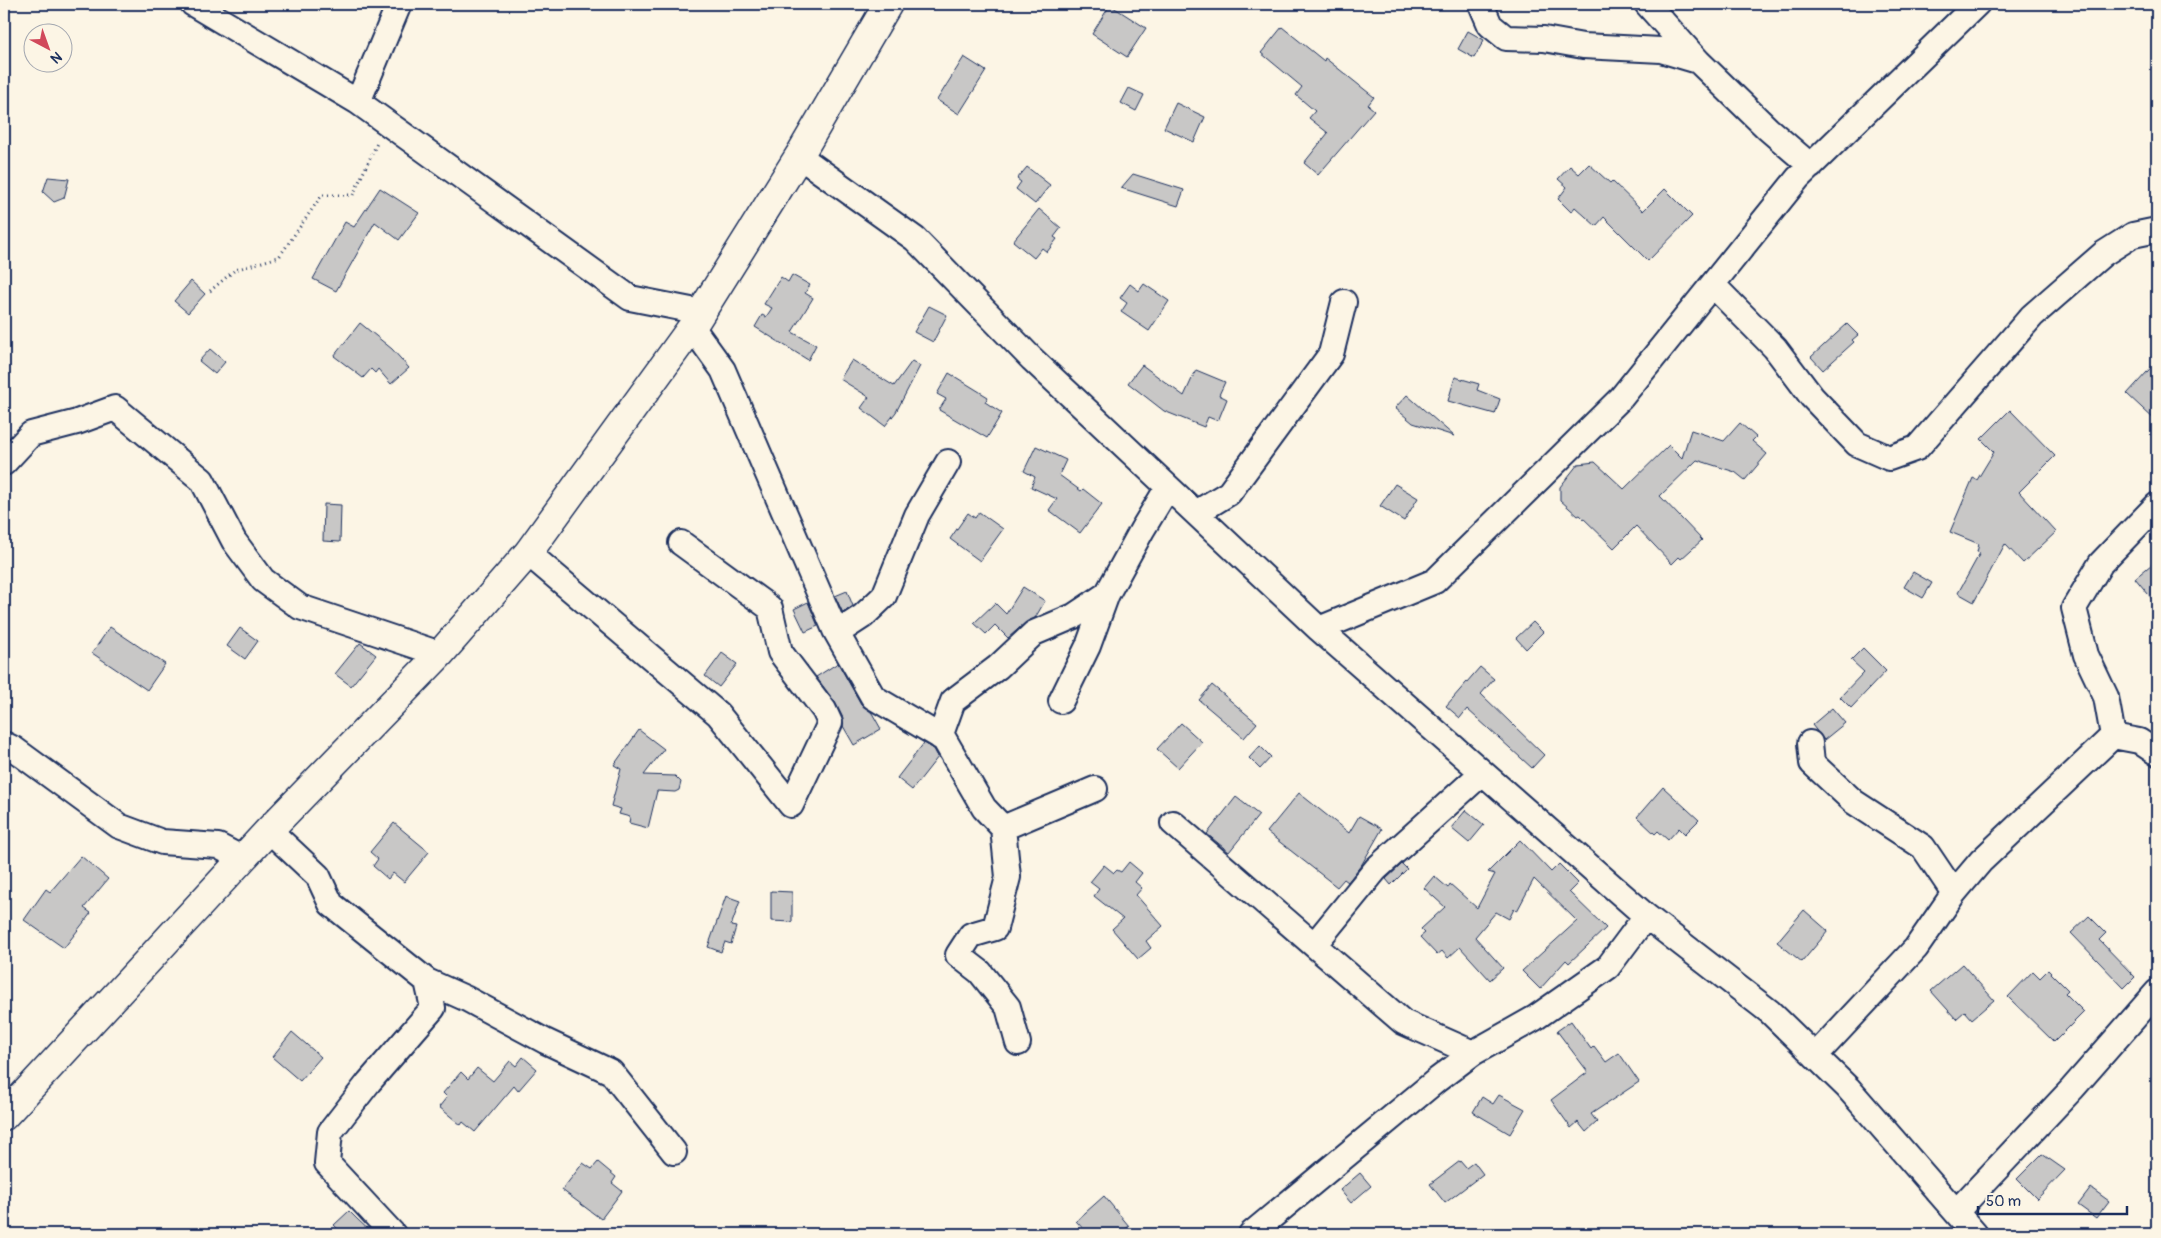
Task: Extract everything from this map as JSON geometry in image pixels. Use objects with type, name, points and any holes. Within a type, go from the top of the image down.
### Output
[{"type":"street","points":[[193,4],[358,102],[630,298],[696,320],[723,370],[837,633],[873,697],[944,738],[984,808],[1003,828],[1008,877],[995,928],[971,935],[958,955],[980,972],[1008,1007],[1018,1043]]},
{"type":"street","points":[[358,102],[399,4]]},
{"type":"street","points":[[8,1103],[440,654],[528,554],[696,320],[799,156],[888,4]]},
{"type":"street","points":[[1481,4],[1490,25],[1506,38],[1544,39],[1583,46],[1661,50],[1698,61]]},
{"type":"street","points":[[1647,4],[1698,61],[1768,129],[1811,166]]},
{"type":"street","points":[[1319,629],[1435,581],[1621,398],[1798,178],[1976,4]]},
{"type":"street","points":[[799,156],[915,239],[1032,360],[1319,629],[1646,916],[1770,1012],[1848,1088],[1975,1234]]},
{"type":"street","points":[[1713,285],[1775,348],[1812,396],[1857,444],[1890,458],[1917,448],[2032,316],[2103,254],[2134,235],[2157,230]]},
{"type":"street","points":[[1196,513],[1229,494],[1331,354],[1344,302]]},
{"type":"street","points":[[4,463],[31,434],[77,422],[115,408],[202,480],[234,541],[263,580],[300,607],[440,654]]},
{"type":"street","points":[[837,633],[863,616],[884,596],[917,515],[948,462]]},
{"type":"street","points":[[1061,701],[1088,646],[1107,594],[1168,487]]},
{"type":"street","points":[[2113,736],[2106,697],[2086,655],[2074,608],[2101,563],[2157,506]]},
{"type":"street","points":[[528,554],[718,714],[791,805],[830,723],[824,710],[780,652],[770,608],[681,543]]},
{"type":"street","points":[[940,737],[954,701],[998,667],[1034,633],[1074,616],[1107,594]]},
{"type":"street","points":[[2113,736],[2139,741],[2157,753]]},
{"type":"street","points":[[1815,1056],[1916,948],[1954,894],[1981,861],[2113,736]]},
{"type":"street","points":[[1810,743],[1812,763],[1854,802],[1923,848],[1954,894]]},
{"type":"street","points":[[4,744],[14,749],[119,826],[162,842],[218,846],[243,859]]},
{"type":"street","points":[[1314,945],[1376,869],[1482,773]]},
{"type":"street","points":[[1003,828],[1095,789]]},
{"type":"street","points":[[1173,822],[1403,1022],[1472,1053]]},
{"type":"street","points":[[269,830],[318,876],[331,904],[428,981],[467,998],[545,1041],[611,1072],[674,1152]]},
{"type":"street","points":[[1251,1234],[1472,1053],[1536,1018],[1608,967],[1646,916]]},
{"type":"street","points":[[393,1234],[328,1163],[330,1132],[369,1082],[432,1008],[428,981]]},
{"type":"street","points":[[1956,1212],[2072,1089],[2157,992]]},
{"type":"path","points":[[210,291],[235,270],[279,257],[322,195],[353,195],[386,122]]},
{"type":"building","points":[[1110,5],[1146,28],[1127,57],[1092,34]]},
{"type":"building","points":[[1282,27],[1324,61],[1325,58],[1374,97],[1368,105],[1374,110],[1318,175],[1304,163],[1328,133],[1309,118],[1315,111],[1296,95],[1302,87],[1261,53]]},
{"type":"building","points":[[1468,31],[1484,40],[1474,58],[1458,49]]},
{"type":"building","points":[[964,57],[986,71],[959,114],[937,100]]},
{"type":"building","points":[[1129,88],[1144,95],[1136,111],[1121,103]]},
{"type":"building","points":[[1176,103],[1205,117],[1194,142],[1164,128]]},
{"type":"building","points":[[1589,164],[1610,183],[1612,181],[1643,211],[1665,189],[1692,216],[1648,261],[1604,217],[1596,226],[1575,207],[1571,212],[1558,199],[1567,187],[1558,179],[1570,166],[1579,174]]},
{"type":"building","points":[[1027,167],[1050,185],[1035,204],[1016,189],[1021,182],[1017,179]]},
{"type":"building","points":[[1133,174],[1184,190],[1178,206],[1121,188]]},
{"type":"building","points":[[48,177],[69,179],[64,198],[54,202],[43,192]]},
{"type":"building","points":[[380,188],[419,213],[399,240],[375,222],[336,291],[313,279],[345,222],[354,227]]},
{"type":"building","points":[[1039,209],[1061,228],[1054,237],[1057,239],[1047,252],[1042,248],[1034,258],[1013,241]]},
{"type":"building","points":[[792,275],[810,285],[805,293],[813,298],[792,332],[816,345],[808,360],[755,327],[762,315],[766,317],[772,308],[764,304],[781,277],[788,282]]},
{"type":"building","points":[[191,281],[205,294],[188,313],[174,301]]},
{"type":"building","points":[[1130,284],[1139,291],[1144,284],[1169,301],[1149,331],[1121,312],[1127,303],[1120,298]]},
{"type":"building","points":[[929,306],[947,315],[933,342],[914,332]]},
{"type":"building","points":[[360,323],[392,349],[409,368],[391,384],[378,369],[375,373],[371,369],[363,378],[334,356]]},
{"type":"building","points":[[1847,324],[1858,335],[1852,340],[1854,342],[1823,370],[1811,357]]},
{"type":"building","points":[[210,349],[225,362],[215,374],[199,361]]},
{"type":"building","points":[[852,360],[894,386],[912,361],[920,366],[896,412],[885,426],[861,408],[869,397],[840,379]]},
{"type":"building","points":[[2157,361],[2157,422],[2127,394]]},
{"type":"building","points":[[1142,365],[1184,396],[1196,370],[1225,382],[1219,395],[1227,399],[1218,421],[1208,417],[1204,427],[1164,411],[1128,383]]},
{"type":"building","points":[[949,373],[988,397],[985,402],[1002,413],[987,438],[939,410],[946,399],[937,394]]},
{"type":"building","points":[[1455,377],[1479,384],[1477,390],[1500,399],[1495,414],[1448,401]]},
{"type":"building","points":[[1407,395],[1454,436],[1413,423],[1395,408]]},
{"type":"building","points":[[2010,410],[2055,456],[2019,492],[2056,532],[2023,563],[2005,544],[1974,602],[1958,593],[1980,553],[1977,552],[1979,544],[1950,532],[1973,478],[1977,480],[1994,452],[1981,439]]},
{"type":"building","points":[[1740,423],[1756,437],[1752,441],[1767,454],[1745,480],[1735,472],[1697,460],[1660,496],[1702,540],[1681,559],[1679,557],[1672,564],[1636,526],[1614,548],[1580,515],[1578,516],[1560,500],[1560,487],[1578,464],[1595,462],[1624,489],[1669,445],[1682,458],[1691,430],[1724,441]]},
{"type":"building","points":[[1036,446],[1066,460],[1059,475],[1081,491],[1083,489],[1102,504],[1080,533],[1049,510],[1057,499],[1031,487],[1035,477],[1024,471]]},
{"type":"building","points":[[1395,484],[1418,498],[1404,521],[1380,506]]},
{"type":"building","points":[[324,504],[341,505],[340,542],[323,541]]},
{"type":"building","points":[[979,512],[1003,529],[980,561],[950,539],[968,513],[975,518]]},
{"type":"building","points":[[2157,560],[2157,605],[2135,578]]},
{"type":"building","points":[[1913,572],[1932,583],[1923,598],[1904,587]]},
{"type":"building","points":[[1023,587],[1045,601],[1035,618],[1025,623],[1008,638],[995,625],[986,634],[974,623],[995,603],[1006,614]]},
{"type":"building","points":[[847,591],[853,606],[843,613],[835,596]]},
{"type":"building","points":[[808,602],[818,626],[805,632],[794,609]]},
{"type":"building","points":[[1533,622],[1543,632],[1526,649],[1516,638]]},
{"type":"building","points":[[110,627],[165,664],[147,690],[92,653]]},
{"type":"building","points":[[240,628],[258,641],[245,659],[227,646]]},
{"type":"building","points":[[360,643],[376,655],[351,686],[335,674]]},
{"type":"building","points":[[1863,648],[1886,671],[1851,708],[1840,697],[1864,672],[1851,660]]},
{"type":"building","points":[[722,653],[737,664],[719,687],[705,676]]},
{"type":"building","points":[[838,663],[861,704],[872,713],[881,729],[854,745],[843,726],[843,718],[836,704],[816,677]]},
{"type":"building","points":[[1480,667],[1494,679],[1481,694],[1544,755],[1532,768],[1467,709],[1460,718],[1446,706]]},
{"type":"building","points":[[1212,685],[1257,723],[1244,738],[1199,700]]},
{"type":"building","points":[[1832,708],[1845,723],[1824,740],[1812,725]]},
{"type":"building","points":[[1181,723],[1202,742],[1178,768],[1157,749]]},
{"type":"building","points":[[639,730],[664,749],[644,775],[675,776],[681,782],[679,790],[675,792],[657,791],[648,828],[629,823],[630,817],[619,814],[621,809],[611,806],[621,769],[614,765]]},
{"type":"building","points":[[924,743],[934,749],[938,757],[912,790],[897,778]]},
{"type":"building","points":[[1260,746],[1271,757],[1260,769],[1249,758]]},
{"type":"building","points":[[1663,787],[1699,820],[1685,834],[1679,828],[1668,840],[1658,831],[1655,834],[1637,817]]},
{"type":"building","points":[[1299,793],[1349,833],[1359,816],[1382,829],[1362,864],[1348,882],[1344,879],[1337,887],[1267,832]]},
{"type":"building","points":[[1236,797],[1259,815],[1229,852],[1207,834]]},
{"type":"building","points":[[1466,810],[1484,825],[1469,843],[1451,828]]},
{"type":"building","points":[[394,823],[429,852],[404,882],[393,873],[388,879],[373,866],[378,859],[370,852]]},
{"type":"building","points":[[1520,840],[1551,872],[1559,864],[1578,883],[1569,892],[1606,928],[1569,963],[1566,960],[1540,989],[1522,971],[1577,921],[1534,879],[1517,911],[1514,909],[1509,919],[1496,912],[1475,937],[1503,968],[1490,980],[1460,947],[1448,958],[1442,951],[1437,955],[1420,937],[1425,933],[1421,929],[1445,907],[1424,888],[1434,876],[1448,888],[1450,884],[1477,908],[1495,874],[1488,872]]},
{"type":"building","points":[[81,856],[108,879],[84,908],[91,913],[64,948],[24,920],[46,889],[50,892]]},
{"type":"building","points":[[1129,862],[1142,873],[1135,882],[1142,888],[1136,895],[1163,926],[1146,941],[1151,948],[1138,959],[1112,929],[1123,919],[1094,896],[1099,889],[1090,882],[1104,865],[1114,873],[1117,870],[1121,872]]},
{"type":"building","points":[[1402,864],[1407,869],[1391,885],[1386,879]]},
{"type":"building","points":[[771,891],[792,892],[792,922],[771,921]]},
{"type":"building","points":[[726,896],[740,901],[731,926],[736,927],[731,944],[725,942],[721,952],[708,947]]},
{"type":"building","points":[[1804,910],[1828,931],[1802,962],[1777,942]]},
{"type":"building","points":[[2089,916],[2106,933],[2099,940],[2135,977],[2124,988],[2071,933]]},
{"type":"building","points":[[1962,964],[1994,1000],[1972,1019],[1965,1011],[1956,1019],[1931,991]]},
{"type":"building","points":[[2048,970],[2068,990],[2065,993],[2084,1012],[2054,1042],[2008,997],[2033,971],[2040,978]]},
{"type":"building","points":[[1571,1021],[1591,1049],[1594,1046],[1606,1062],[1619,1053],[1639,1082],[1591,1114],[1597,1122],[1586,1132],[1578,1122],[1571,1128],[1551,1100],[1588,1072],[1557,1031]]},
{"type":"building","points":[[292,1032],[321,1057],[300,1081],[272,1057]]},
{"type":"building","points":[[523,1057],[537,1069],[518,1091],[514,1086],[475,1132],[463,1122],[461,1125],[439,1107],[447,1097],[443,1093],[461,1072],[468,1079],[477,1068],[493,1081],[510,1061],[516,1066]]},
{"type":"building","points":[[1499,1095],[1525,1109],[1510,1134],[1473,1112],[1482,1097],[1493,1104]]},
{"type":"building","points":[[2042,1154],[2065,1170],[2037,1199],[2017,1179]]},
{"type":"building","points":[[1460,1161],[1466,1168],[1474,1162],[1483,1174],[1445,1203],[1430,1184]]},
{"type":"building","points":[[598,1162],[616,1177],[612,1183],[622,1191],[601,1219],[562,1190],[583,1163],[592,1169]]},
{"type":"building","points":[[1360,1173],[1371,1186],[1351,1203],[1340,1190]]},
{"type":"building","points":[[2091,1188],[2109,1201],[2096,1218],[2078,1205]]},
{"type":"building","points":[[1104,1196],[1129,1226],[1120,1234],[1088,1234],[1076,1221]]},
{"type":"building","points":[[349,1211],[373,1234],[343,1234],[334,1225]]}]
